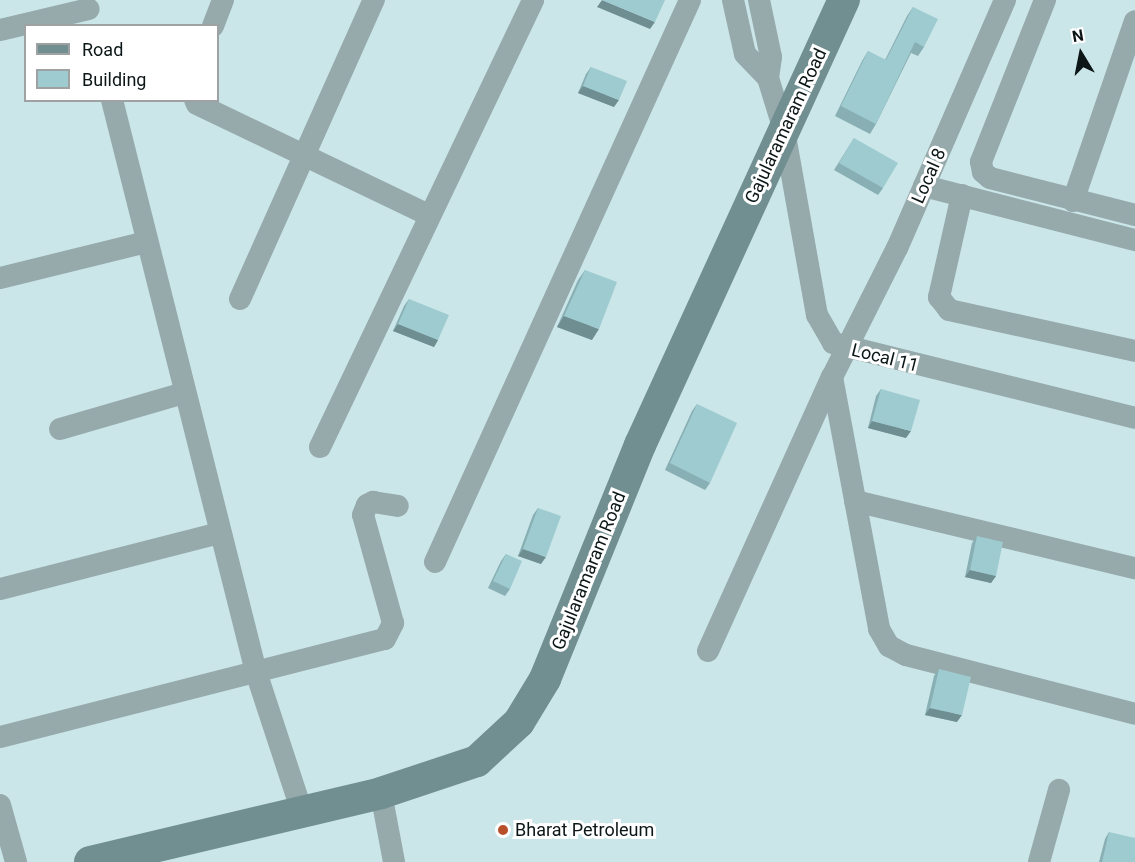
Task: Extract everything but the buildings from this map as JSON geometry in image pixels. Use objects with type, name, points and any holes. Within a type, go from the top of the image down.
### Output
[{"type":"main road","name":"Gajularamaram Road","points":[[90,862],[381,793],[477,761],[519,722],[545,679],[640,445],[844,0]]},
{"type":"street","points":[[214,24],[223,0]]},
{"type":"street","points":[[240,299],[374,0]]},
{"type":"street","points":[[320,447],[532,0]]},
{"type":"street","points":[[435,562],[690,0]]},
{"type":"street","name":"Local 11","points":[[732,0],[745,54],[768,78]]},
{"type":"street","name":"Local 11","points":[[759,0],[771,57],[768,78],[784,130],[817,315],[833,343],[848,349],[1135,418]]},
{"type":"street","name":"Local 8","points":[[708,651],[832,377],[848,349],[924,186],[1005,0]]},
{"type":"street","points":[[1046,0],[981,162],[990,178],[1135,215]]},
{"type":"street","points":[[28,24],[90,11]]},
{"type":"street","points":[[1073,201],[1135,21]]},
{"type":"street","points":[[0,30],[24,25]]},
{"type":"street","points":[[112,102],[219,533],[256,672],[302,812]]},
{"type":"street","points":[[196,102],[197,105],[429,215]]},
{"type":"street","points":[[924,186],[1135,240]]},
{"type":"street","points":[[962,195],[939,297],[949,310],[1135,351]]},
{"type":"street","points":[[2,271],[147,242]]},
{"type":"street","points":[[832,377],[879,629],[889,646],[906,655],[1135,714]]},
{"type":"street","points":[[60,429],[184,393]]},
{"type":"street","points":[[855,501],[1135,568]]},
{"type":"street","points":[[0,737],[385,639],[391,633],[393,623],[363,515],[367,505],[373,502],[398,506]]},
{"type":"street","points":[[0,589],[219,533]]},
{"type":"street","points":[[1039,862],[1059,790]]},
{"type":"street","points":[[381,793],[394,862]]},
{"type":"street","points":[[0,805],[16,862]]},
{"type":"place","name":"Bharat Petroleum","points":[[503,830]]}]
